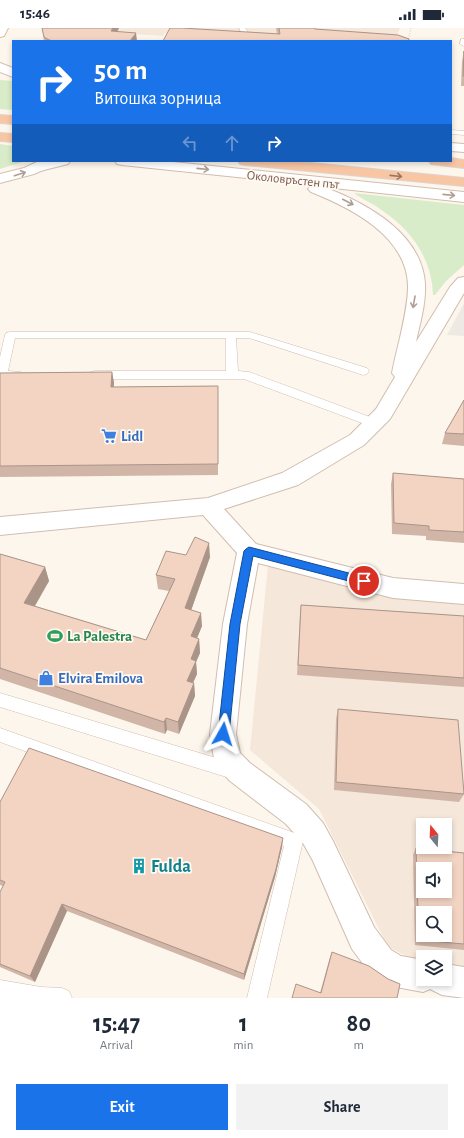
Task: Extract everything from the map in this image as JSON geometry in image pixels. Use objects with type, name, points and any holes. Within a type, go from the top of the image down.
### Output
[{"type":"highway","points":[[0,119],[12,120]]},
{"type":"highway","points":[[0,137],[12,138]]},
{"type":"highway","name":"Околовръстен път","points":[[255,162],[464,182]]},
{"type":"highway","points":[[445,162],[464,164]]},
{"type":"street","points":[[0,33],[2,28]]},
{"type":"street","points":[[0,67],[12,73]]},
{"type":"street","points":[[0,73],[12,73]]},
{"type":"street","points":[[452,147],[464,148]]},
{"type":"street","points":[[0,179],[46,164],[57,162]]},
{"type":"street","name":"Околовръстен път","points":[[132,162],[464,197]]},
{"type":"street","points":[[285,178],[345,200],[362,209],[387,229],[399,242],[408,257],[414,270],[416,293],[400,386]]},
{"type":"street","points":[[0,526],[208,506],[290,479],[357,440],[384,414],[456,291],[464,282]]},
{"type":"street","points":[[208,506],[249,551],[393,588],[464,594]]},
{"type":"street","points":[[249,551],[235,624],[223,734],[228,759],[242,773],[296,814],[313,833],[324,851],[363,938],[380,961],[396,971],[416,975]]},
{"type":"street","points":[[452,981],[464,983]]},
{"type":"lane","points":[[242,28],[249,40]]},
{"type":"lane","points":[[457,123],[464,133]]},
{"type":"lane","points":[[452,132],[464,133]]},
{"type":"lane","points":[[26,375],[2,375],[10,335],[250,335],[363,371]]},
{"type":"lane","points":[[231,335],[232,375]]},
{"type":"lane","points":[[82,375],[246,374],[374,423]]},
{"type":"lane","points":[[0,700],[242,773]]},
{"type":"lane","points":[[0,735],[294,841],[257,998]]},
{"type":"lane","points":[[0,989],[41,997],[62,998]]},
{"type":"path","points":[[408,40],[411,28]]},
{"type":"shaded area","points":[[85,28],[400,28],[395,40],[165,33],[163,36],[83,31]]},
{"type":"shaded area","points":[[464,303],[464,336],[447,335]]},
{"type":"shaded area","points":[[268,565],[464,590],[464,973],[452,971],[452,950],[416,950],[416,961],[388,947],[319,809],[250,750]]},
{"type":"green space","points":[[0,80],[12,81],[12,110],[0,109]]},
{"type":"green space","points":[[0,144],[12,146],[12,162],[22,162],[0,169]]},
{"type":"green space","points":[[354,193],[464,205],[464,265],[446,281],[435,295],[433,295],[429,270],[418,247],[411,237],[393,219]]},
{"type":"building","points":[[42,28],[113,28],[111,31],[136,33],[131,40],[49,40],[44,37]]},
{"type":"building","points":[[170,28],[280,34],[279,28],[315,28],[398,35],[409,39],[409,40],[164,40]]},
{"type":"building","points":[[464,51],[464,76],[463,76]]},
{"type":"building","name":"Lidl","points":[[112,372],[111,387],[218,386],[218,464],[0,466],[0,373]]},
{"type":"building","points":[[464,400],[464,434],[445,433]]},
{"type":"building","points":[[393,473],[464,479],[464,532],[429,530],[429,526],[394,523]]},
{"type":"building","points":[[195,537],[209,543],[185,608],[201,613],[191,636],[199,639],[191,659],[196,661],[187,681],[194,683],[178,722],[166,718],[164,722],[0,668],[0,554],[45,567],[24,603],[146,640],[175,579],[156,575],[166,551],[186,555]]},
{"type":"building","points":[[301,605],[464,616],[464,678],[298,665]]},
{"type":"building","points":[[338,709],[458,720],[464,794],[336,782]]},
{"type":"building","name":"Fulda","points":[[29,748],[283,838],[276,869],[244,974],[62,904],[30,976],[0,964],[0,892],[5,882],[0,880],[0,802]]},
{"type":"building","points":[[452,852],[464,853],[464,944],[442,942],[452,942],[452,906],[418,906],[418,898],[452,898],[452,862],[416,862],[416,854],[452,854]]},
{"type":"building","points":[[332,952],[369,966],[388,979],[400,984],[397,998],[292,998],[296,984],[321,993]]},
{"type":"place","name":"Lidl","points":[[109,436]]},
{"type":"place","name":"La Palestra","points":[[55,636]]},
{"type":"place","name":"Elvira Emilova","points":[[46,678]]},
{"type":"place","name":"Fulda","points":[[139,866]]},
{"type":"route","points":[[223,734],[235,624],[249,551],[364,581]]}]
